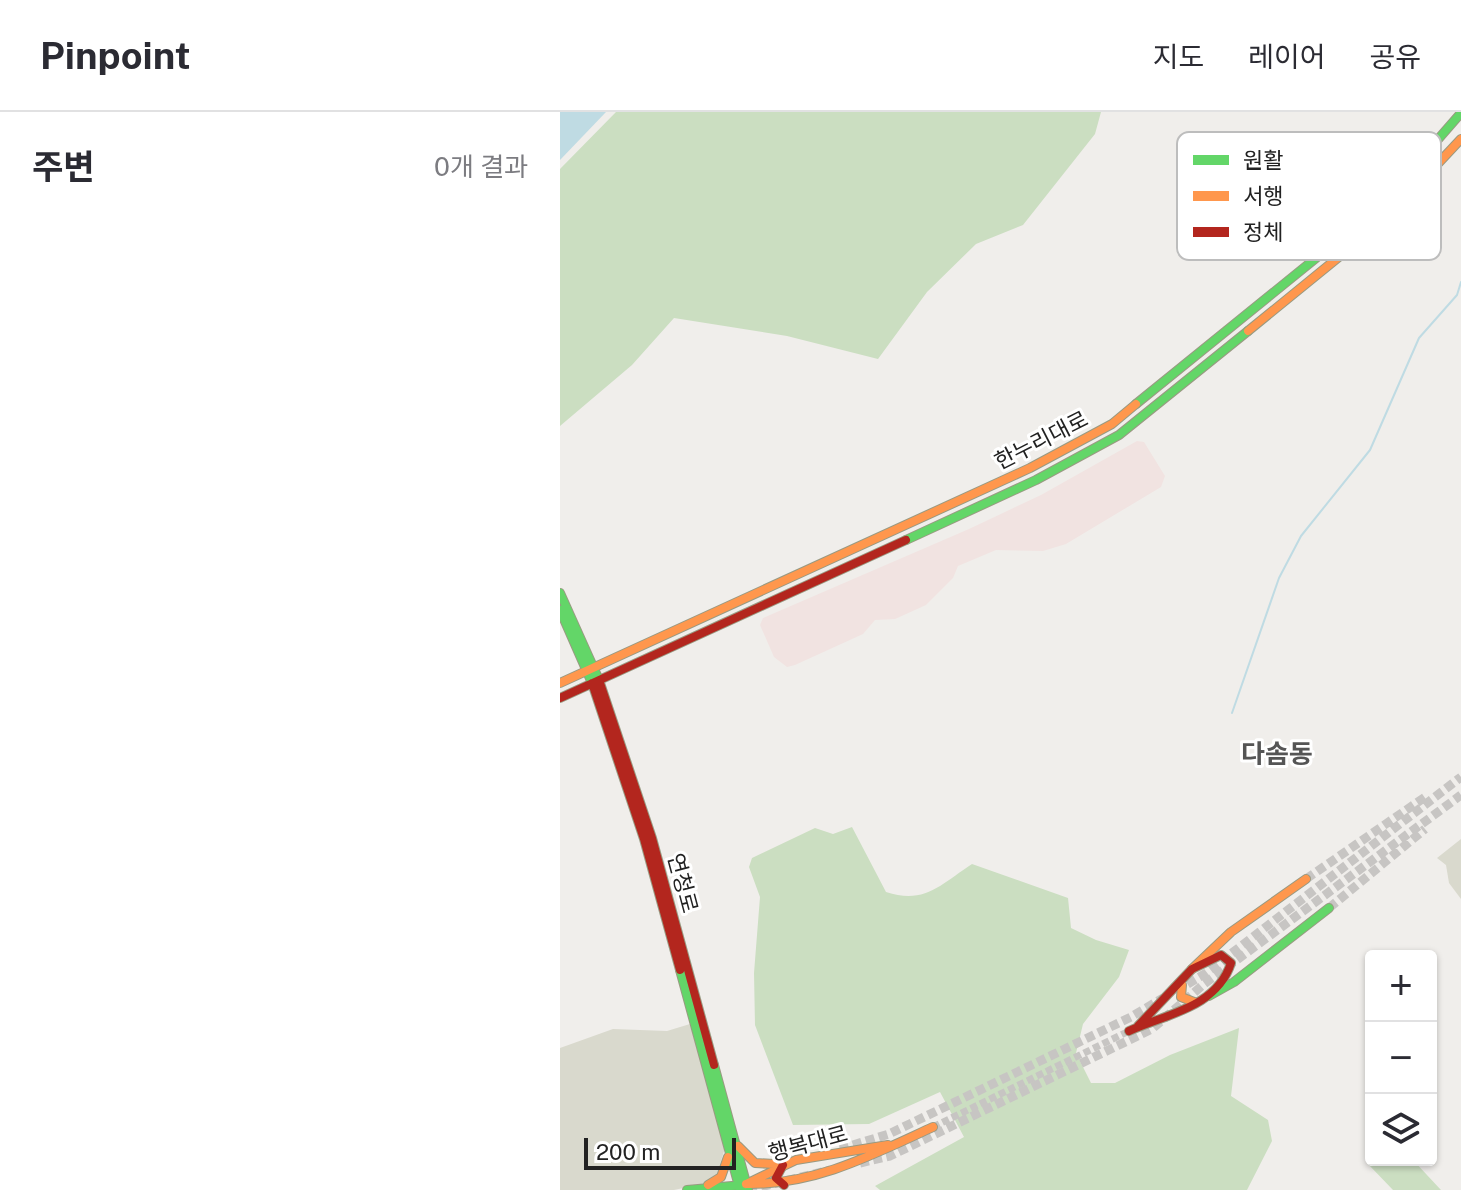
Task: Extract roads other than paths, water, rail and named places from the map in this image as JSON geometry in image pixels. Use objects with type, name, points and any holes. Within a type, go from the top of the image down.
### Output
[{"type":"main road","name":"한누리대로","points":[[1441,136],[1461,113]]},
{"type":"main road","name":"한누리대로","points":[[1441,160],[1461,139]]},
{"type":"main road","name":"한누리대로","points":[[560,683],[1030,468],[1112,424],[1314,260]]},
{"type":"main road","name":"한누리대로","points":[[560,698],[1036,480],[1119,435],[1335,260]]},
{"type":"main road","name":"연청로","points":[[560,593],[596,682],[644,839],[741,1188]]},
{"type":"main road","name":"연청로","points":[[560,610],[572,628]]},
{"type":"main road","points":[[1306,879],[1231,932],[1134,1028],[1234,982],[1329,908]]},
{"type":"main road","points":[[1192,969],[1221,955],[1231,963],[1225,980],[1209,996]]},
{"type":"main road","points":[[1184,979],[1181,997],[1196,1002]]},
{"type":"main road","name":"행복대로","points":[[741,1188],[780,1187],[836,1173],[933,1127]]},
{"type":"main road","points":[[730,1140],[755,1163],[784,1163]]},
{"type":"main road","points":[[706,1188],[721,1177],[727,1166],[730,1140]]},
{"type":"main road","name":"행복대로","points":[[741,1188],[784,1163],[832,1152],[894,1144]]},
{"type":"main road","points":[[832,1152],[839,1152],[845,1159],[842,1169],[836,1173]]},
{"type":"main road","points":[[780,1187],[776,1178],[778,1168],[784,1163]]},
{"type":"main road","points":[[690,1189],[741,1188]]},
{"type":"water","points":[[560,112],[606,112],[560,160]]},
{"type":"waterway","points":[[1232,713],[1279,578],[1301,536],[1370,450],[1419,338],[1457,295],[1461,282]]},
{"type":"tunnel","points":[[1176,991],[1206,973],[1461,777]]},
{"type":"tunnel","points":[[1306,879],[1428,795]]},
{"type":"tunnel","points":[[860,1163],[890,1156],[1152,1029],[1204,984],[1461,795]]},
{"type":"tunnel","points":[[1329,908],[1425,829]]},
{"type":"tunnel","points":[[840,1149],[889,1134],[1131,1017],[1163,998]]},
{"type":"tunnel","points":[[933,1127],[1129,1031]]},
{"type":"tunnel","points":[[748,1190],[830,1170]]},
{"type":"district","name":"다솜동","points":[[1277,753]]}]
